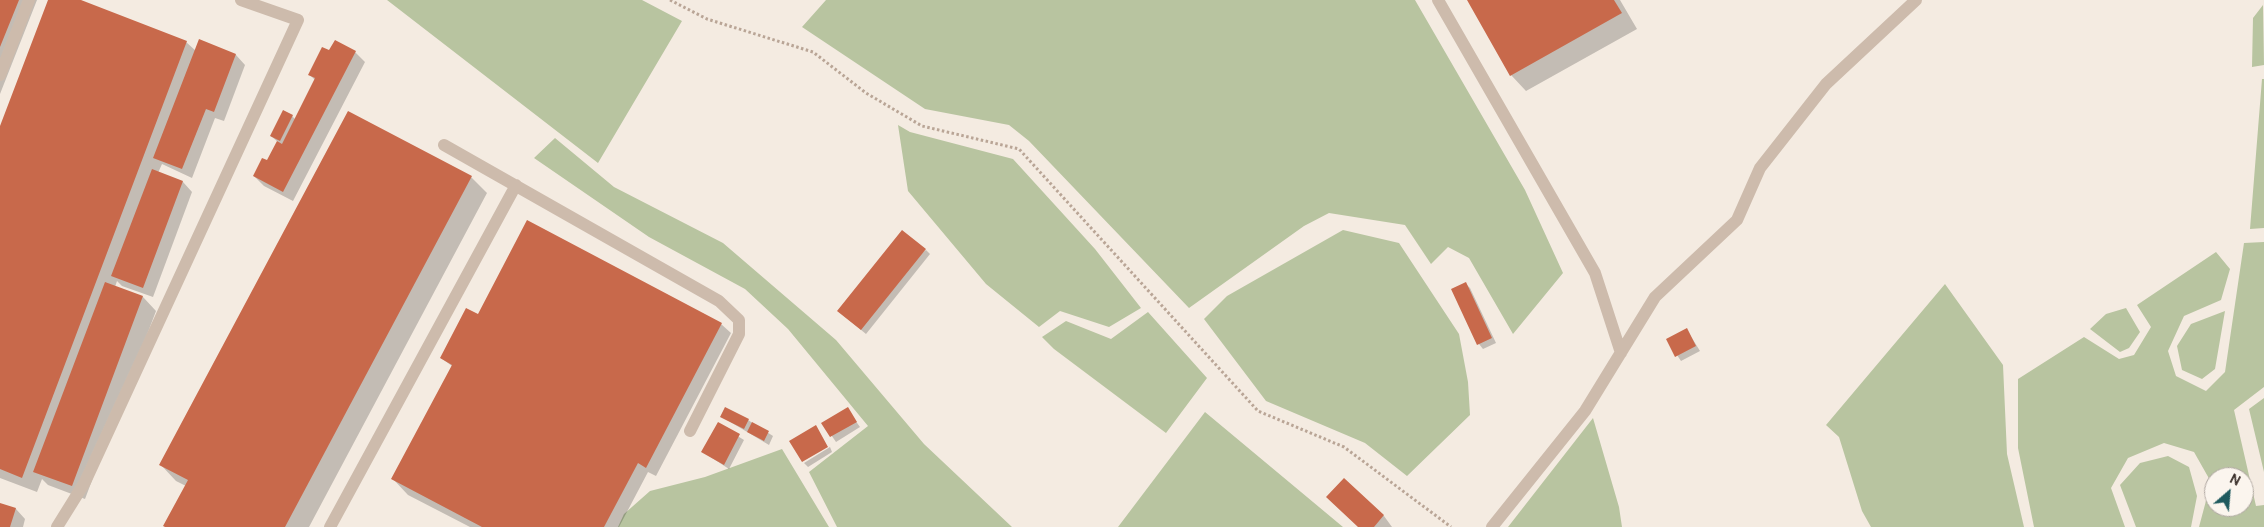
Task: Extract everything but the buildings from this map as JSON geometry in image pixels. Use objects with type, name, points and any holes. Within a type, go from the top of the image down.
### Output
[{"type":"street","points":[[0,75],[29,0]]},
{"type":"street","points":[[57,527],[85,482],[298,20],[241,0]]},
{"type":"street","points":[[1438,0],[1595,273],[1621,353]]},
{"type":"street","points":[[1492,527],[1585,410],[1656,298],[1737,220],[1760,168],[1826,84],[1916,0]]},
{"type":"street","points":[[444,144],[719,301],[739,320],[739,334],[690,431]]},
{"type":"street","points":[[330,527],[516,185]]},
{"type":"path","points":[[670,0],[707,19],[813,52],[866,93],[922,126],[1019,149],[1258,411],[1344,447],[1451,527]]},
{"type":"green space","points":[[387,0],[642,0],[682,21],[598,163]]},
{"type":"green space","points":[[826,0],[1415,0],[1525,190],[1563,273],[1513,334],[1469,258],[1448,247],[1431,264],[1405,225],[1329,213],[1304,226],[1189,308],[1029,141],[1009,125],[925,109],[802,27]]},
{"type":"green space","points":[[2263,5],[2264,65],[2252,67],[2253,18]]},
{"type":"green space","points":[[2262,79],[2264,79],[2264,228],[2250,229]]},
{"type":"green space","points":[[898,125],[910,132],[1013,159],[1095,249],[1141,308],[1109,327],[1060,311],[1039,327],[986,284],[908,191]]},
{"type":"green space","points":[[555,138],[614,187],[723,243],[836,340],[924,444],[1012,527],[837,527],[809,472],[868,426],[788,329],[745,289],[649,237],[534,158]]},
{"type":"green space","points":[[1343,230],[1399,243],[1459,334],[1468,382],[1470,415],[1407,476],[1365,443],[1266,401],[1204,319],[1227,296]]},
{"type":"green space","points":[[2264,242],[2264,387],[2234,410],[2247,467],[2204,467],[2204,470],[2194,452],[2164,443],[2128,458],[2111,488],[2125,527],[2034,527],[2018,448],[2018,379],[2084,337],[2119,359],[2134,355],[2151,327],[2137,305],[2216,252],[2230,269],[2221,300],[2184,316],[2168,351],[2176,376],[2206,391],[2225,372],[2244,243]]},
{"type":"green space","points":[[1945,284],[2003,365],[2007,454],[2024,527],[1871,527],[1862,511],[1839,437],[1826,425]]},
{"type":"green space","points":[[2126,308],[2140,332],[2129,348],[2120,352],[2090,329],[2106,314]]},
{"type":"green space","points":[[2225,311],[2215,369],[2202,379],[2182,370],[2177,346],[2191,324]]},
{"type":"green space","points":[[1148,312],[1207,378],[1166,433],[1054,349],[1042,337],[1066,321],[1111,339]]},
{"type":"green space","points":[[2264,398],[2264,472],[2249,409]]},
{"type":"green space","points":[[1205,412],[1343,527],[1118,527]]},
{"type":"green space","points":[[1593,418],[1619,507],[1622,527],[1508,527]]},
{"type":"green space","points":[[782,449],[829,527],[618,527],[624,514],[650,491],[705,477]]},
{"type":"green space","points":[[2168,456],[2189,467],[2197,496],[2191,527],[2136,527],[2120,485],[2140,463]]},
{"type":"green space","points":[[2254,497],[2256,506],[2264,505],[2264,527],[2199,527],[2204,508],[2204,517],[2254,517]]}]
